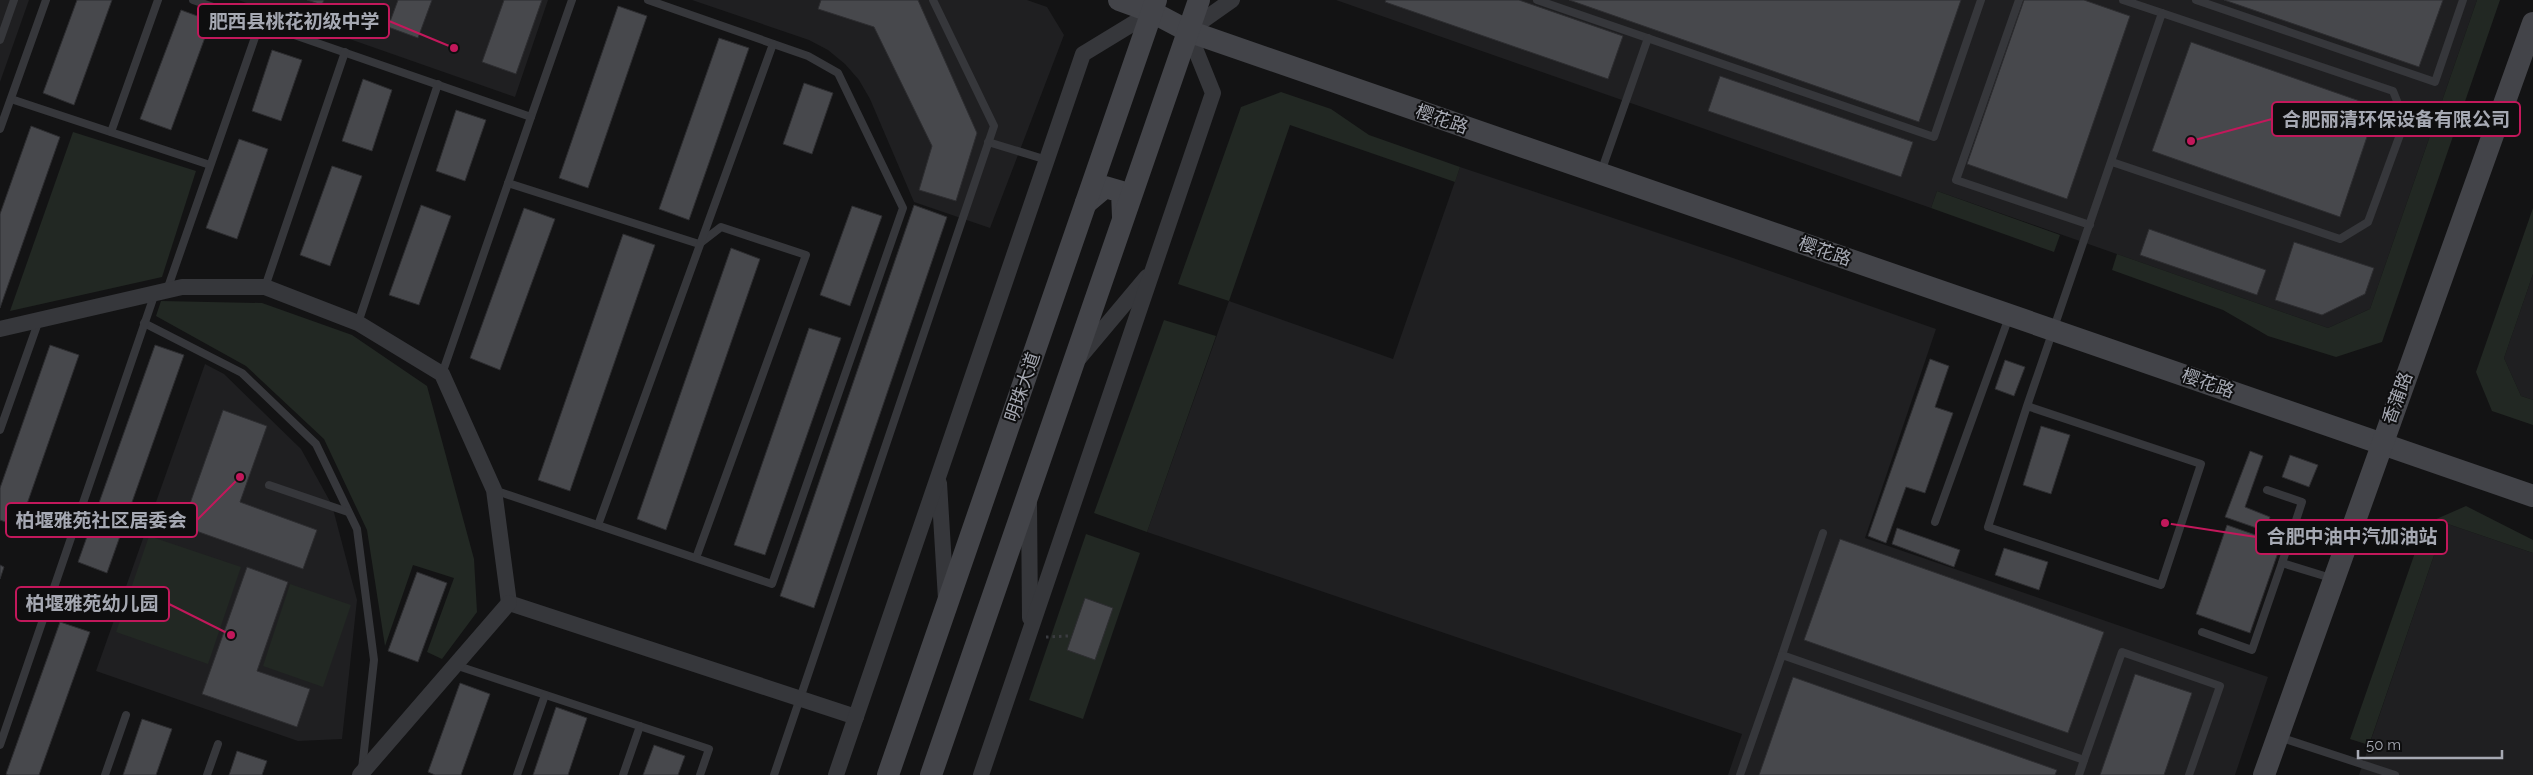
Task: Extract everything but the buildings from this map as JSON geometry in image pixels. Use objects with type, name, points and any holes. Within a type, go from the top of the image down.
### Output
[{"type":"street","name":"樱花路","points":[[1119,0],[1152,4],[1188,31],[2533,496]]},
{"type":"street","points":[[931,775],[1199,0]]},
{"type":"street","points":[[1188,31],[1232,0]]},
{"type":"street","points":[[836,775],[1083,54],[1152,4]]},
{"type":"street","name":"明珠大道","points":[[888,775],[1086,204],[1152,4]]},
{"type":"street","name":"香蒲路","points":[[2264,775],[2380,443],[2533,22]]},
{"type":"street","points":[[981,775],[1213,94],[1188,31]]},
{"type":"street","points":[[1086,204],[1105,187],[1122,192],[1124,218]]},
{"type":"street","points":[[1073,365],[1153,269]]},
{"type":"street","points":[[0,329],[182,287],[265,287],[358,323],[442,374],[494,490],[509,603],[361,774]]},
{"type":"street","points":[[938,476],[946,606]]},
{"type":"street","points":[[1029,491],[1030,630]]},
{"type":"street","points":[[509,603],[856,717]]},
{"type":"lane","points":[[0,40],[14,0]]},
{"type":"lane","points":[[0,129],[46,0]]},
{"type":"lane","points":[[111,132],[158,0]]},
{"type":"lane","points":[[194,0],[531,116]]},
{"type":"lane","points":[[442,374],[572,0]]},
{"type":"lane","points":[[494,490],[772,584],[904,208],[838,73],[808,56],[648,0]]},
{"type":"lane","points":[[774,775],[994,126],[933,0]]},
{"type":"lane","points":[[1537,0],[1934,137],[1981,0]]},
{"type":"lane","points":[[2019,0],[1956,180],[2090,225]]},
{"type":"lane","points":[[2112,162],[2340,239],[2368,222],[2405,121],[2393,91],[2123,0]]},
{"type":"lane","points":[[2196,0],[2435,82],[2463,0]]},
{"type":"lane","points":[[2028,406],[2201,464],[2160,585],[1988,527],[2028,406],[2162,13]]},
{"type":"lane","points":[[0,745],[144,323],[161,292],[210,165],[260,23]]},
{"type":"lane","points":[[1600,174],[1648,38]]},
{"type":"lane","points":[[598,525],[773,44]]},
{"type":"lane","points":[[265,287],[345,52]]},
{"type":"lane","points":[[358,323],[438,84]]},
{"type":"lane","points":[[11,99],[210,165]]},
{"type":"lane","points":[[988,142],[1046,160]]},
{"type":"lane","points":[[508,183],[699,244]]},
{"type":"lane","points":[[696,558],[806,254],[721,227],[699,244]]},
{"type":"lane","points":[[1935,522],[2009,315]]},
{"type":"lane","points":[[0,430],[39,320]]},
{"type":"lane","points":[[144,323],[242,374],[316,444],[357,529],[374,660],[361,774]]},
{"type":"lane","points":[[269,485],[348,512]]},
{"type":"lane","points":[[2202,632],[2252,650],[2302,502],[2267,490]]},
{"type":"lane","points":[[1740,775],[1823,533]]},
{"type":"lane","points":[[2282,563],[2333,579]]},
{"type":"lane","points":[[2079,775],[2122,652],[2220,686],[2190,775]]},
{"type":"lane","points":[[1782,655],[2084,760]]},
{"type":"lane","points":[[455,665],[709,749],[700,775]]},
{"type":"lane","points":[[517,775],[545,695]]},
{"type":"lane","points":[[105,775],[126,716]]},
{"type":"lane","points":[[623,775],[640,726]]},
{"type":"lane","points":[[2277,736],[2395,775]]},
{"type":"lane","points":[[207,775],[218,744]]},
{"type":"shaded area","points":[[0,0],[29,0],[0,82]]},
{"type":"shaded area","points":[[238,0],[548,0],[515,97]]},
{"type":"shaded area","points":[[692,0],[1027,0],[1047,7],[1064,35],[990,228],[914,202],[870,99],[859,80],[845,64],[828,50],[809,40]]},
{"type":"shaded area","points":[[1336,0],[2477,0],[2370,309],[2328,328],[1937,191],[1931,208]]},
{"type":"shaded area","points":[[2477,0],[2500,0],[2382,342],[2336,357],[2268,336],[2223,310],[2112,270],[2117,254],[2328,328],[2370,309]]},
{"type":"shaded area","points":[[1281,92],[1331,109],[1369,135],[1460,167],[1455,182],[1290,125],[1229,301],[1178,284],[1241,107]]},
{"type":"shaded area","points":[[73,132],[196,171],[162,277],[10,311]]},
{"type":"shaded area","points":[[1460,167],[1733,258],[1936,329],[1865,538],[2268,677],[2235,775],[1728,775],[1742,734],[1147,532],[1229,301],[1393,359]]},
{"type":"shaded area","points":[[1937,191],[2060,235],[2054,252],[1931,208]]},
{"type":"shaded area","points":[[2533,208],[2533,274],[2504,358],[2521,396],[2533,400],[2533,425],[2492,411],[2476,372]]},
{"type":"shaded area","points":[[2533,274],[2533,400],[2521,396],[2504,358]]},
{"type":"shaded area","points":[[161,301],[262,303],[352,335],[427,386],[474,559],[477,612],[442,659],[427,652],[454,578],[413,565],[385,646],[367,530],[324,439],[246,366],[156,316]]},
{"type":"shaded area","points":[[1164,320],[1216,336],[1147,532],[1094,513]]},
{"type":"shaded area","points":[[205,364],[224,374],[301,449],[332,505],[357,600],[342,739],[298,741],[96,671]]},
{"type":"shaded area","points":[[2466,506],[2533,540],[2533,553],[2445,523],[2369,745],[2350,739],[2425,524]]},
{"type":"shaded area","points":[[2445,523],[2533,553],[2533,775],[2359,775]]},
{"type":"shaded area","points":[[1086,534],[1140,553],[1083,719],[1029,700]]},
{"type":"shaded area","points":[[149,536],[241,567],[208,664],[116,632]]},
{"type":"shaded area","points":[[290,584],[351,605],[323,687],[263,666]]},
{"type":"place","name":"肥西县桃花初级中学","points":[[454,48]]},
{"type":"place","name":"合肥丽清环保设备有限公司","points":[[2191,141]]},
{"type":"place","name":"柏堰雅苑社区居委会","points":[[240,477]]},
{"type":"place","name":"合肥中油中汽加油站","points":[[2165,523]]},
{"type":"place","name":"柏堰雅苑幼儿园","points":[[231,635]]}]
